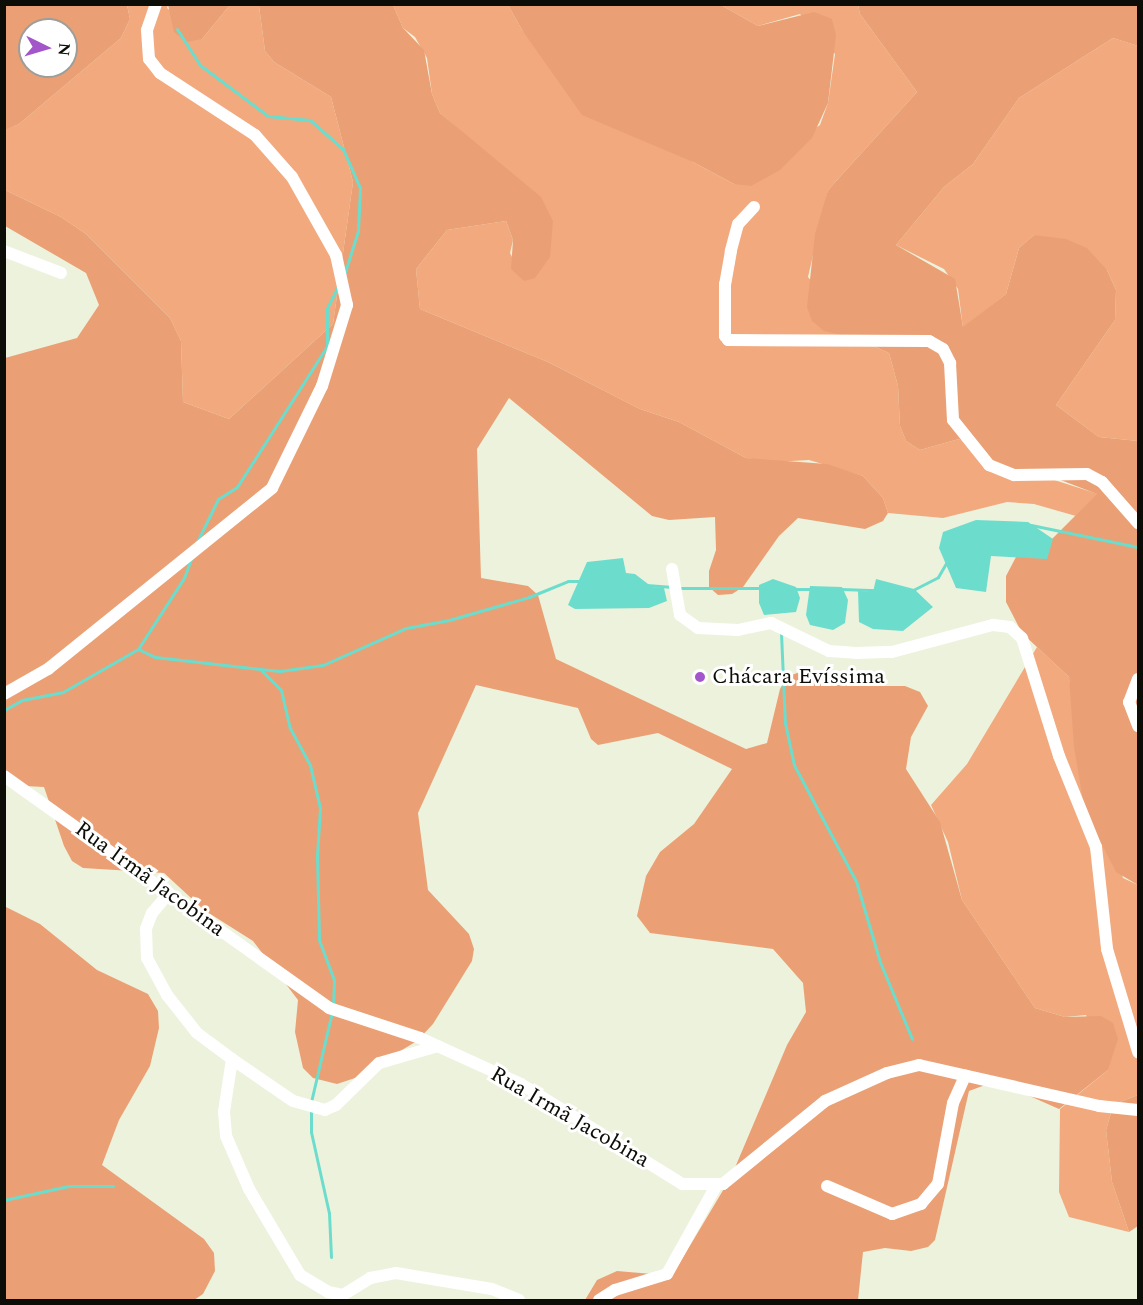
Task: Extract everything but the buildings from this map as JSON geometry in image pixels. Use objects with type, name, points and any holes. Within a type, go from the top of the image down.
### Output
[{"type":"street","points":[[4,694],[48,669],[272,488],[322,386],[347,305],[336,255],[292,177],[255,135],[160,73],[148,59],[147,30],[156,4]]},
{"type":"street","points":[[754,207],[738,224],[725,284],[725,336],[728,340],[929,341],[943,349],[950,363],[953,420],[989,465],[1014,475],[1087,474],[1102,482],[1138,523]]},
{"type":"street","points":[[4,251],[61,273]]},
{"type":"street","points":[[672,569],[680,615],[698,628],[738,630],[771,623],[829,651],[856,653],[892,652],[993,625],[1010,627],[1022,638],[1059,756],[1096,847],[1107,949],[1138,1053]]},
{"type":"street","points":[[1138,679],[1129,702],[1138,726]]},
{"type":"street","name":"Rua Irmã Jacobina","points":[[4,776],[329,1008],[438,1046],[521,1084],[682,1184],[717,1184]]},
{"type":"street","points":[[169,893],[152,913],[146,929],[147,958],[167,995],[197,1033],[293,1101],[325,1110],[336,1104],[379,1063],[438,1046]]},
{"type":"street","points":[[231,1059],[225,1112],[226,1136],[249,1188],[300,1275],[328,1292],[343,1295],[370,1278],[396,1273],[492,1289],[519,1300]]},
{"type":"street","points":[[599,1300],[615,1290],[667,1274],[717,1184],[723,1184],[825,1101],[887,1073],[919,1065],[1099,1106],[1138,1110]]},
{"type":"street","points":[[827,1186],[892,1214],[921,1204],[939,1184],[953,1103],[965,1076]]},
{"type":"shaded area","points":[[5,4],[127,5],[130,19],[121,38],[78,74],[78,18],[18,18],[18,78],[74,78],[19,124],[5,130]]},
{"type":"shaded area","points":[[127,5],[168,5],[167,8],[202,39],[230,5],[259,6],[265,51],[274,62],[331,97],[353,182],[333,324],[229,419],[183,402],[181,341],[170,318],[86,234],[61,217],[5,190],[4,130],[19,124],[74,78],[78,78],[78,74],[121,38],[130,19]]},
{"type":"shaded area","points":[[168,5],[230,5],[202,39],[186,42],[174,32]]},
{"type":"shaded area","points":[[230,5],[393,5],[403,28],[424,50],[432,94],[440,113],[541,197],[553,221],[550,257],[535,278],[524,281],[511,269],[513,240],[506,221],[447,230],[416,269],[420,309],[548,362],[640,409],[679,422],[746,458],[827,464],[863,476],[883,498],[888,513],[883,521],[865,529],[798,518],[779,536],[743,587],[732,594],[718,595],[709,587],[709,571],[716,550],[715,517],[669,520],[652,516],[509,398],[477,449],[481,578],[528,586],[538,595],[556,659],[746,749],[767,743],[780,689],[787,677],[797,673],[872,686],[905,686],[920,692],[928,706],[911,737],[906,769],[940,822],[962,900],[1035,1008],[1065,1017],[1101,1016],[1113,1023],[1118,1039],[1108,1070],[1059,1109],[996,1081],[969,1091],[935,1240],[928,1247],[911,1251],[885,1248],[863,1252],[858,1300],[585,1300],[597,1280],[617,1271],[652,1274],[676,1269],[731,1177],[787,1045],[806,1012],[803,983],[773,949],[650,933],[637,916],[646,876],[660,852],[694,824],[732,769],[658,733],[598,745],[591,739],[578,708],[476,685],[418,813],[428,890],[469,934],[474,949],[472,961],[433,1024],[417,1041],[355,1078],[337,1084],[313,1078],[303,1068],[295,1032],[298,1000],[253,941],[204,910],[164,873],[83,868],[72,861],[64,846],[44,787],[5,785],[5,358],[77,338],[99,305],[86,273],[5,226],[5,190],[61,217],[86,234],[170,318],[181,341],[183,402],[229,419],[333,324],[353,182],[331,97],[274,62],[265,51],[259,6]]},
{"type":"shaded area","points":[[393,5],[508,5],[522,30],[534,43],[693,162],[734,184],[820,125],[828,103],[835,54],[800,14],[758,26],[721,5],[858,5],[860,14],[917,92],[828,190],[808,277],[858,339],[889,353],[898,386],[900,426],[906,441],[920,450],[959,439],[989,459],[1098,494],[1076,516],[1034,504],[1007,502],[943,518],[888,513],[883,498],[863,476],[809,460],[773,462],[746,458],[679,422],[640,409],[548,362],[420,309],[416,269],[447,230],[506,221],[513,240],[510,253],[524,281],[509,173],[440,113],[432,94],[427,58],[415,37],[403,28]]},
{"type":"shaded area","points":[[508,5],[721,5],[758,26],[814,12],[832,19],[836,35],[828,103],[812,138],[780,170],[751,186],[734,184],[693,162],[582,115],[522,30]]},
{"type":"shaded area","points":[[858,5],[1138,5],[1138,46],[1113,38],[1019,98],[973,164],[944,187],[896,245],[955,279],[963,327],[1006,294],[1019,248],[1034,235],[1066,239],[1087,248],[1107,270],[1116,290],[1115,320],[1056,405],[1099,437],[1138,441],[1138,885],[1116,872],[1085,812],[1074,747],[1069,677],[1022,633],[1006,602],[1006,576],[1016,557],[1043,548],[1097,494],[1058,479],[1017,471],[989,459],[959,439],[920,450],[906,441],[900,426],[898,386],[889,353],[858,339],[824,331],[812,321],[807,307],[815,234],[828,190],[917,92],[860,14]]},
{"type":"shaded area","points":[[1113,38],[1138,46],[1138,441],[1099,437],[1056,405],[1115,320],[1116,290],[1107,270],[1034,235],[1019,248],[1006,294],[963,328],[958,289],[944,269],[896,245],[944,187],[973,164],[1019,98]]},
{"type":"shaded area","points":[[1037,647],[1069,677],[1072,699],[1123,878],[1138,885],[1138,1095],[1120,1102],[1111,1113],[1106,1130],[1112,1182],[1129,1232],[1069,1217],[1059,1192],[1060,1109],[1108,1070],[1086,1015],[1065,1017],[1035,1008],[962,900],[948,842],[931,805],[967,764]]},
{"type":"shaded area","points":[[4,906],[40,924],[97,970],[148,994],[158,1011],[159,1028],[150,1066],[119,1120],[102,1165],[204,1239],[214,1253],[215,1271],[203,1294],[194,1300],[5,1300]]},
{"type":"shaded area","points":[[1138,1095],[1138,1226],[1129,1232],[1112,1182],[1106,1130],[1111,1113],[1120,1102]]},
{"type":"water","points":[[976,520],[1028,522],[1053,539],[1047,559],[991,556],[986,592],[956,588],[939,548],[943,532]]},
{"type":"water","points":[[623,558],[626,573],[635,574],[652,587],[664,588],[667,601],[649,608],[575,609],[568,605],[587,562]]},
{"type":"water","points":[[773,579],[796,587],[800,598],[796,612],[764,615],[759,603],[759,585]]},
{"type":"water","points":[[876,579],[914,589],[933,607],[903,631],[873,629],[859,622],[858,591],[873,592]]},
{"type":"water","points":[[810,586],[842,587],[848,600],[845,623],[833,630],[810,625],[806,615]]},
{"type":"waterway","points":[[177,29],[200,65],[268,116],[310,120],[343,149],[360,188],[358,231],[345,272]]},
{"type":"waterway","points":[[196,544],[218,499],[237,487],[327,346],[327,308],[338,286]]},
{"type":"waterway","points":[[995,523],[1015,523]]},
{"type":"waterway","points":[[1031,525],[1138,547]]},
{"type":"waterway","points":[[4,710],[22,700],[63,692],[138,649],[184,578],[191,559]]},
{"type":"waterway","points":[[913,590],[938,577],[946,563]]},
{"type":"waterway","points":[[138,649],[155,657],[280,671],[323,665],[406,628],[449,620],[529,597],[568,581],[580,581]]},
{"type":"waterway","points":[[646,585],[673,587]]},
{"type":"waterway","points":[[679,588],[763,588]]},
{"type":"waterway","points":[[793,589],[814,589]]},
{"type":"waterway","points":[[841,589],[877,590]]},
{"type":"waterway","points":[[781,633],[785,723],[794,765],[856,881],[880,962],[912,1039]]},
{"type":"waterway","points":[[261,670],[281,690],[290,728],[310,765],[320,808],[317,856],[319,940],[334,980],[333,1006]]},
{"type":"waterway","points":[[311,1102],[332,1012]]},
{"type":"waterway","points":[[311,1108],[311,1132],[329,1213],[331,1257]]},
{"type":"waterway","points":[[4,1200],[68,1186],[113,1186]]},
{"type":"place","name":"Chácara Evíssima","points":[[700,677]]}]
